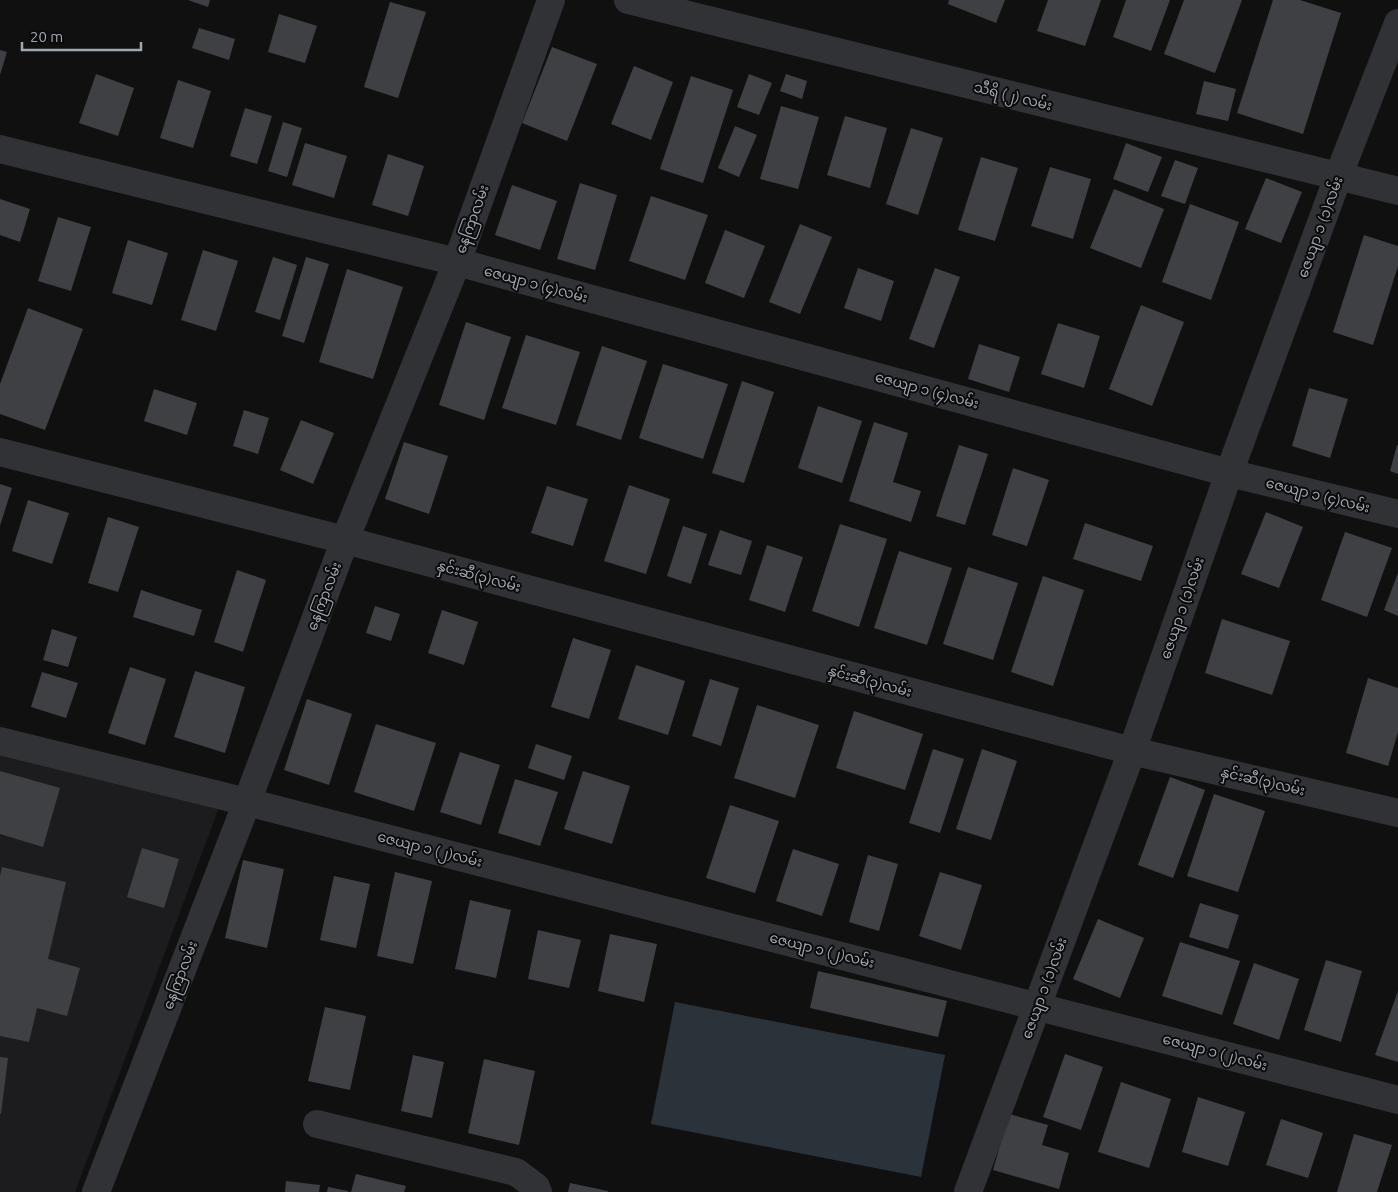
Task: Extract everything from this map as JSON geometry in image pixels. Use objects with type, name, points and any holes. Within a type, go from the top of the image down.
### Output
[{"type":"street","name":"နေကြာလမ်း","points":[[96,1192],[247,802],[345,540],[457,262],[551,0]]},
{"type":"street","name":"သီရိ (၂) လမ်း","points":[[628,0],[1398,191]]},
{"type":"street","name":"ဇေယျာ ၁ (၁)လမ်း","points":[[968,1192],[1132,751],[1229,473],[1338,176],[1398,23]]},
{"type":"street","name":"ဇေယျာ ၁ (၄)လမ်း","points":[[0,149],[457,262],[1229,473],[1398,514]]},
{"type":"street","name":"နှင်းဆီ(၃)လမ်း","points":[[0,452],[345,540],[1132,751],[1398,813]]},
{"type":"street","name":"ဇေယျာ ၁ (၂)လမ်း","points":[[0,741],[247,802],[1398,1100]]},
{"type":"street","points":[[317,1124],[516,1172],[536,1187],[538,1192]]},
{"type":"shaded area","points":[[0,751],[220,805],[75,1192],[0,1192]]},
{"type":"shaded area","points":[[675,1002],[945,1055],[921,1177],[651,1124]]},
{"type":"building","points":[[188,0],[210,0],[208,7]]},
{"type":"building","points":[[949,0],[1005,0],[996,23],[948,4]]},
{"type":"building","points":[[1048,0],[1101,0],[1085,46],[1037,31]]},
{"type":"building","points":[[1126,0],[1170,0],[1151,51],[1113,37]]},
{"type":"building","points":[[1184,0],[1242,0],[1215,73],[1164,54]]},
{"type":"building","points":[[1273,0],[1300,0],[1341,13],[1303,134],[1237,113]]},
{"type":"building","points":[[390,2],[426,12],[398,98],[364,87]]},
{"type":"building","points":[[279,14],[317,26],[305,63],[268,52]]},
{"type":"building","points":[[199,28],[235,39],[229,60],[192,48]]},
{"type":"building","points":[[552,47],[597,64],[567,141],[522,123]]},
{"type":"building","points":[[0,50],[7,52],[0,75]]},
{"type":"building","points":[[634,66],[673,82],[651,140],[611,124]]},
{"type":"building","points":[[96,74],[134,88],[118,136],[79,123]]},
{"type":"building","points":[[749,74],[772,83],[759,115],[737,107]]},
{"type":"building","points":[[786,74],[807,81],[802,99],[780,91]]},
{"type":"building","points":[[691,76],[733,90],[703,183],[660,169]]},
{"type":"building","points":[[178,80],[211,91],[193,148],[160,138]]},
{"type":"building","points":[[1204,81],[1236,89],[1228,121],[1196,114]]},
{"type":"building","points":[[781,106],[819,117],[798,189],[760,179]]},
{"type":"building","points":[[245,108],[272,116],[257,164],[230,156]]},
{"type":"building","points":[[845,116],[887,128],[870,188],[827,175]]},
{"type":"building","points":[[283,122],[302,128],[287,177],[268,171]]},
{"type":"building","points":[[735,126],[757,135],[739,177],[718,168]]},
{"type":"building","points":[[911,128],[943,138],[918,215],[886,204]]},
{"type":"building","points":[[305,143],[347,156],[334,198],[292,185]]},
{"type":"building","points":[[1126,143],[1162,157],[1148,192],[1113,179]]},
{"type":"building","points":[[388,154],[424,166],[408,216],[372,205]]},
{"type":"building","points":[[981,157],[1018,168],[995,241],[958,230]]},
{"type":"building","points":[[1175,160],[1198,168],[1185,204],[1161,196]]},
{"type":"building","points":[[1050,167],[1091,179],[1073,239],[1031,226]]},
{"type":"building","points":[[1266,178],[1302,192],[1281,243],[1245,229]]},
{"type":"building","points":[[580,183],[617,195],[595,270],[557,259]]},
{"type":"building","points":[[512,185],[557,201],[540,250],[495,235]]},
{"type":"building","points":[[1114,189],[1164,209],[1141,268],[1090,248]]},
{"type":"building","points":[[651,196],[708,215],[685,280],[629,261]]},
{"type":"building","points":[[0,199],[30,209],[20,242],[0,235]]},
{"type":"building","points":[[1190,204],[1239,222],[1211,300],[1162,282]]},
{"type":"building","points":[[58,217],[91,227],[71,291],[38,281]]},
{"type":"building","points":[[800,224],[832,237],[800,314],[769,302]]},
{"type":"building","points":[[725,230],[765,246],[744,298],[705,283]]},
{"type":"building","points":[[1364,235],[1398,246],[1398,266],[1373,345],[1333,332]]},
{"type":"building","points":[[128,240],[168,253],[152,305],[112,293]]},
{"type":"building","points":[[203,250],[238,261],[216,331],[181,320]]},
{"type":"building","points":[[273,257],[297,265],[280,320],[255,312]]},
{"type":"building","points":[[306,257],[329,264],[304,343],[282,336]]},
{"type":"building","points":[[858,268],[894,281],[881,321],[844,308]]},
{"type":"building","points":[[935,268],[960,277],[934,348],[909,339]]},
{"type":"building","points":[[347,269],[403,287],[373,379],[319,362]]},
{"type":"building","points":[[1141,305],[1184,322],[1152,406],[1109,389]]},
{"type":"building","points":[[28,308],[83,329],[45,430],[0,414],[0,384]]},
{"type":"building","points":[[466,322],[511,337],[484,420],[439,405]]},
{"type":"building","points":[[1058,323],[1100,336],[1084,388],[1041,374]]},
{"type":"building","points":[[526,335],[580,352],[556,425],[502,408]]},
{"type":"building","points":[[979,344],[1020,357],[1009,392],[968,379]]},
{"type":"building","points":[[602,346],[647,361],[621,440],[576,425]]},
{"type":"building","points":[[663,364],[728,384],[703,459],[639,438]]},
{"type":"building","points":[[742,381],[774,392],[744,483],[712,473]]},
{"type":"building","points":[[1309,388],[1348,399],[1330,458],[1292,446]]},
{"type":"building","points":[[154,389],[197,403],[187,435],[144,421]]},
{"type":"building","points":[[818,406],[862,421],[842,483],[798,468]]},
{"type":"building","points":[[244,410],[269,418],[258,454],[233,446]]},
{"type":"building","points":[[301,420],[334,433],[313,484],[280,470]]},
{"type":"building","points":[[874,422],[908,433],[893,482],[921,491],[911,522],[849,501]]},
{"type":"building","points":[[404,442],[448,456],[429,514],[385,499]]},
{"type":"building","points":[[959,445],[988,454],[965,525],[936,516]]},
{"type":"building","points":[[1398,445],[1398,474],[1390,471]]},
{"type":"building","points":[[1013,468],[1049,480],[1027,546],[992,535]]},
{"type":"building","points":[[0,484],[12,488],[0,526]]},
{"type":"building","points":[[629,485],[670,499],[646,574],[604,561]]},
{"type":"building","points":[[547,486],[588,499],[573,546],[531,533]]},
{"type":"building","points":[[28,500],[69,513],[52,564],[12,551]]},
{"type":"building","points":[[1266,512],[1303,527],[1279,588],[1241,574]]},
{"type":"building","points":[[108,517],[139,527],[118,592],[88,583]]},
{"type":"building","points":[[1085,523],[1153,546],[1141,581],[1073,559]]},
{"type":"building","points":[[840,524],[887,539],[859,627],[812,611]]},
{"type":"building","points":[[683,526],[707,534],[691,584],[667,576]]},
{"type":"building","points":[[720,530],[752,541],[741,575],[708,565]]},
{"type":"building","points":[[1345,532],[1392,548],[1367,617],[1321,600]]},
{"type":"building","points":[[767,545],[803,557],[785,612],[749,600]]},
{"type":"building","points":[[899,551],[952,568],[927,645],[874,628]]},
{"type":"building","points":[[968,567],[1018,583],[993,660],[943,644]]},
{"type":"building","points":[[237,570],[266,580],[243,652],[214,642]]},
{"type":"building","points":[[1398,573],[1398,616],[1384,610]]},
{"type":"building","points":[[1043,576],[1084,590],[1053,686],[1011,672]]},
{"type":"building","points":[[141,590],[202,610],[194,636],[133,617]]},
{"type":"building","points":[[375,606],[400,614],[391,641],[366,633]]},
{"type":"building","points":[[442,610],[478,622],[464,665],[428,653]]},
{"type":"building","points":[[1222,619],[1290,641],[1272,695],[1205,673]]},
{"type":"building","points":[[52,629],[77,637],[68,667],[43,660]]},
{"type":"building","points":[[573,638],[611,650],[589,719],[551,707]]},
{"type":"building","points":[[636,665],[685,681],[668,735],[618,719]]},
{"type":"building","points":[[130,667],[166,679],[145,745],[108,733]]},
{"type":"building","points":[[195,671],[245,687],[225,753],[174,737]]},
{"type":"building","points":[[42,672],[78,683],[66,718],[31,707]]},
{"type":"building","points":[[1368,678],[1398,688],[1398,732],[1388,766],[1346,753]]},
{"type":"building","points":[[710,679],[739,688],[721,746],[692,736]]},
{"type":"building","points":[[307,699],[352,714],[329,785],[284,770]]},
{"type":"building","points":[[757,705],[819,725],[795,798],[734,778]]},
{"type":"building","points":[[854,711],[923,734],[905,790],[836,768]]},
{"type":"building","points":[[376,724],[436,743],[414,811],[354,792]]},
{"type":"building","points":[[536,744],[572,756],[564,780],[528,768]]},
{"type":"building","points":[[933,749],[964,759],[940,833],[909,823]]},
{"type":"building","points":[[982,749],[1017,761],[991,840],[956,829]]},
{"type":"building","points":[[460,752],[500,765],[481,825],[440,812]]},
{"type":"building","points":[[0,771],[60,788],[43,847],[0,834]]},
{"type":"building","points":[[583,771],[630,786],[612,844],[564,829]]},
{"type":"building","points":[[1170,777],[1205,790],[1173,878],[1138,865]]},
{"type":"building","points":[[515,779],[558,792],[540,846],[498,833]]},
{"type":"building","points":[[1214,794],[1265,811],[1238,892],[1187,876]]},
{"type":"building","points":[[730,805],[779,821],[755,893],[706,878]]},
{"type":"building","points":[[142,848],[179,859],[164,908],[127,897]]},
{"type":"building","points":[[793,849],[839,864],[822,916],[776,901]]},
{"type":"building","points":[[868,855],[898,864],[879,931],[849,922]]},
{"type":"building","points":[[243,860],[284,869],[267,948],[225,938]]},
{"type":"building","points":[[2,867],[66,882],[48,959],[80,968],[67,1016],[37,1008],[29,1042],[0,1036],[0,876]]},
{"type":"building","points":[[395,872],[432,881],[413,964],[377,956]]},
{"type":"building","points":[[940,872],[982,885],[961,950],[919,936]]},
{"type":"building","points":[[334,876],[370,884],[356,948],[320,940]]},
{"type":"building","points":[[470,900],[511,910],[496,978],[455,969]]},
{"type":"building","points":[[1200,903],[1239,915],[1228,949],[1189,937]]},
{"type":"building","points":[[1098,919],[1144,938],[1120,998],[1073,979]]},
{"type":"building","points":[[538,930],[581,940],[569,988],[528,979]]},
{"type":"building","points":[[610,934],[657,944],[644,1002],[598,991]]},
{"type":"building","points":[[1180,942],[1240,961],[1222,1015],[1162,996]]},
{"type":"building","points":[[1326,960],[1362,971],[1341,1042],[1304,1030]]},
{"type":"building","points":[[1254,963],[1299,979],[1279,1040],[1233,1024]]},
{"type":"building","points":[[818,971],[947,1001],[938,1037],[810,1008]]},
{"type":"building","points":[[1398,991],[1398,1062],[1375,1055]]},
{"type":"building","points":[[325,1007],[366,1016],[350,1090],[308,1081]]},
{"type":"building","points":[[1065,1054],[1103,1067],[1081,1130],[1043,1117]]},
{"type":"building","points":[[413,1055],[444,1062],[432,1118],[401,1111]]},
{"type":"building","points":[[0,1057],[8,1058],[1,1114],[0,1114]]},
{"type":"building","points":[[484,1059],[535,1071],[519,1145],[468,1133]]},
{"type":"building","points":[[1121,1082],[1171,1099],[1149,1168],[1098,1152]]},
{"type":"building","points":[[1198,1097],[1245,1112],[1228,1166],[1182,1152]]},
{"type":"building","points":[[1009,1114],[1048,1125],[1042,1145],[1069,1153],[1059,1189],[993,1170]]},
{"type":"building","points":[[1281,1119],[1323,1133],[1308,1178],[1266,1165]]},
{"type":"building","points":[[1354,1134],[1392,1145],[1377,1192],[1337,1192]]},
{"type":"building","points":[[356,1174],[406,1186],[404,1192],[351,1192]]},
{"type":"building","points":[[286,1181],[320,1185],[319,1192],[285,1192]]},
{"type":"building","points":[[570,1183],[608,1191],[608,1192],[568,1192]]},
{"type":"building","points":[[328,1187],[348,1191],[348,1192],[327,1192]]}]
